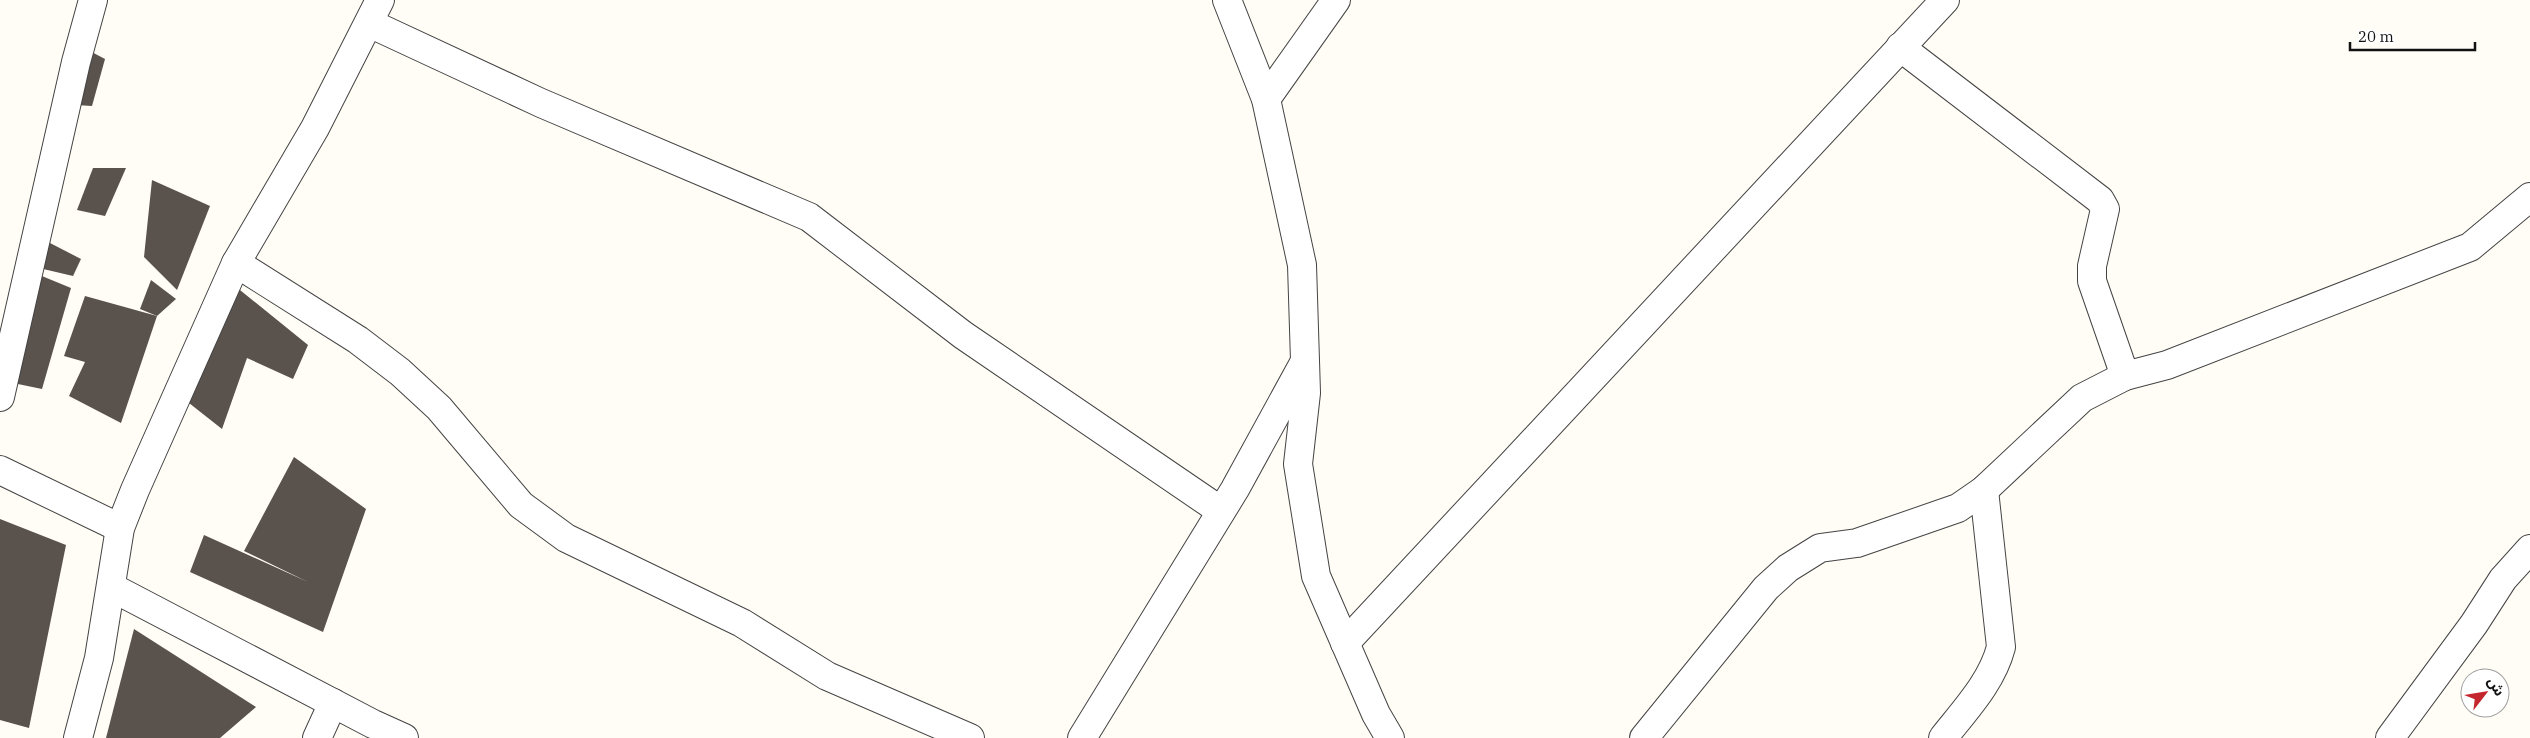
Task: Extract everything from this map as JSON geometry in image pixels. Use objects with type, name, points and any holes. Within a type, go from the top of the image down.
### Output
[{"type":"street","points":[[0,397],[76,62],[93,0]]},
{"type":"street","points":[[1227,0],[1266,99],[1302,265],[1306,392],[1298,464],[1316,576],[1376,714],[1390,738]]},
{"type":"street","points":[[1266,99],[1336,0]]},
{"type":"street","points":[[1345,643],[1945,0]]},
{"type":"street","points":[[78,738],[99,658],[120,528],[236,263],[315,128],[375,12],[541,103],[809,217],[963,335],[1221,511]]},
{"type":"street","points":[[1900,47],[2100,200],[2105,209],[2092,266],[2092,281],[2125,376]]},
{"type":"street","points":[[1644,738],[1766,588],[1788,568],[1820,548],[1858,543],[1958,508],[1984,490],[2082,398],[2125,376],[2167,365],[2470,246],[2530,197]]},
{"type":"street","points":[[236,263],[358,340],[400,372],[439,408],[521,505],[566,538],[742,623],[827,676],[970,738]]},
{"type":"street","points":[[1082,738],[1221,511],[1305,362]]},
{"type":"street","points":[[0,470],[120,528]]},
{"type":"street","points":[[1943,738],[1996,665],[2001,647],[1984,490]]},
{"type":"street","points":[[2390,738],[2474,624],[2503,579],[2530,549]]},
{"type":"street","points":[[111,587],[404,738]]},
{"type":"street","points":[[317,738],[333,703]]},
{"type":"building","points":[[86,49],[105,59],[92,106],[76,105]]},
{"type":"building","points":[[93,168],[126,168],[105,216],[77,210]]},
{"type":"building","points":[[152,180],[210,206],[177,290],[144,257]]},
{"type":"building","points":[[50,243],[81,259],[73,276],[39,268]]},
{"type":"building","points":[[37,274],[71,288],[42,389],[13,383]]},
{"type":"building","points":[[151,280],[176,299],[157,316],[140,309]]},
{"type":"building","points":[[235,286],[308,345],[293,379],[247,358],[222,429],[189,403]]},
{"type":"building","points":[[85,296],[157,316],[121,423],[69,396],[85,362],[64,356]]},
{"type":"building","points":[[294,457],[366,509],[323,632],[190,572],[204,535],[308,582],[244,551]]},
{"type":"building","points":[[0,519],[66,545],[29,728],[0,720]]},
{"type":"building","points":[[134,629],[256,707],[220,738],[106,738]]}]
